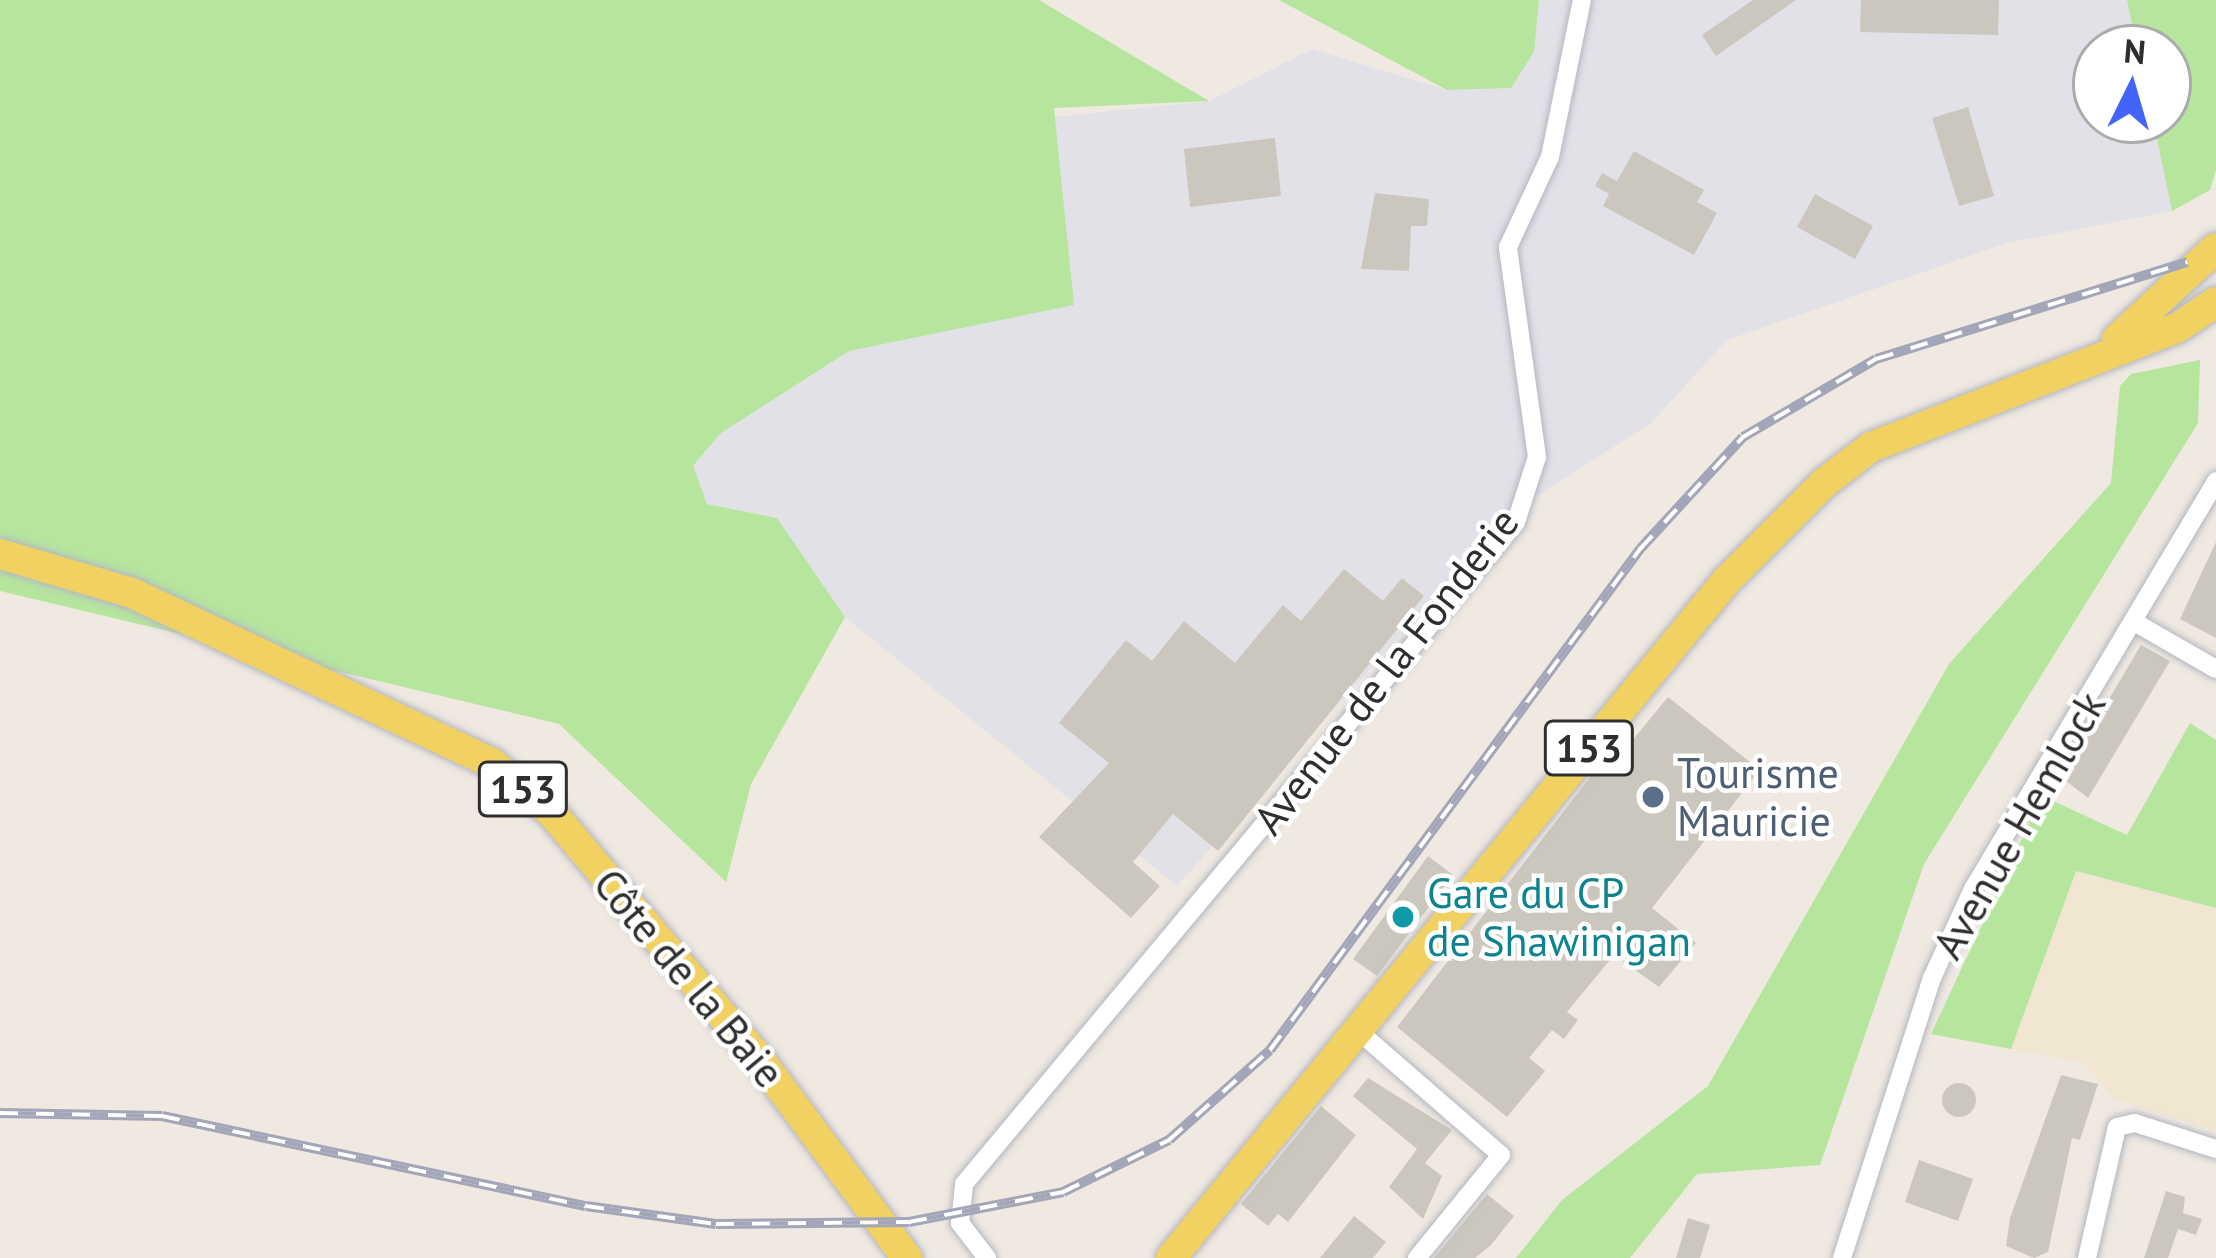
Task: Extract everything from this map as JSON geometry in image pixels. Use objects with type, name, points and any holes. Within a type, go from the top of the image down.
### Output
[{"type":"main road","name":"153","points":[[2098,353],[2214,251]]},
{"type":"main road","name":"153","points":[[1171,1258],[1727,580],[1824,483],[1871,447],[2098,353],[2177,328],[2216,302]]},
{"type":"main road","name":"Côte de la Baie","points":[[0,554],[132,593],[493,764],[552,813],[763,1064],[897,1250]]},
{"type":"street","name":"Avenue de la Fonderie","points":[[987,1258],[960,1223],[964,1184],[1516,522],[1538,457],[1508,247],[1550,157],[1582,0]]},
{"type":"street","name":"Avenue Hemlock","points":[[1842,1258],[1932,978],[1972,889],[2210,507],[2216,481]]},
{"type":"street","points":[[2136,623],[2216,669]]},
{"type":"street","points":[[1356,1029],[1501,1155],[1417,1258]]},
{"type":"street","points":[[2087,1258],[2117,1127],[2134,1123],[2216,1149]]},
{"type":"shaded area","points":[[1539,0],[2127,0],[2132,24],[2072,24],[2072,144],[2158,144],[2172,211],[2007,243],[1727,340],[1651,423],[1507,515],[1177,886],[845,617],[777,518],[707,504],[693,467],[721,433],[849,351],[1072,296],[1055,117],[1209,101],[1312,49],[1447,90],[1511,88],[1534,52]]},
{"type":"shaded area","points":[[2076,871],[2216,908],[2216,1131],[2115,1099],[2084,1063],[2011,1049]]},
{"type":"green space","points":[[0,0],[1039,0],[1209,101],[1054,108],[1074,305],[849,351],[721,433],[693,466],[707,504],[777,518],[845,617],[751,784],[726,882],[559,724],[0,591]]},
{"type":"green space","points":[[1279,0],[1539,0],[1534,52],[1511,88],[1447,90]]},
{"type":"green space","points":[[2127,0],[2216,0],[2216,170],[2210,190],[2172,211],[2158,144],[2192,144],[2192,24],[2132,24]]},
{"type":"green space","points":[[2200,360],[2198,423],[1924,864],[1820,1165],[1697,1174],[1630,1258],[1516,1258],[1562,1200],[1708,1086],[1949,664],[2111,483],[2120,386],[2131,374]]},
{"type":"green space","points":[[2190,723],[2216,740],[2216,908],[2076,871],[2011,1049],[1931,1034],[2042,796],[2127,835]]},
{"type":"building","points":[[1753,0],[1796,0],[1716,56],[1702,35]]},
{"type":"building","points":[[1861,0],[1999,0],[1998,35],[1860,32]]},
{"type":"building","points":[[1968,107],[1994,196],[1959,206],[1932,118]]},
{"type":"building","points":[[1275,138],[1281,196],[1190,207],[1184,149]]},
{"type":"building","points":[[1634,151],[1704,190],[1697,202],[1717,213],[1694,255],[1603,206],[1609,194],[1595,186],[1602,173],[1617,181]]},
{"type":"building","points":[[1375,193],[1429,199],[1427,226],[1411,226],[1409,271],[1361,269]]},
{"type":"building","points":[[1815,194],[1873,226],[1855,259],[1797,227]]},
{"type":"building","points":[[2216,542],[2216,638],[2180,619]]},
{"type":"building","points":[[1344,569],[1383,601],[1402,578],[1424,596],[1218,851],[1173,814],[1133,862],[1160,886],[1131,918],[1039,837],[1109,763],[1059,723],[1126,640],[1152,661],[1184,621],[1235,663],[1283,605],[1301,621]]},
{"type":"building","points":[[2141,645],[2170,661],[2088,798],[2062,778]]},
{"type":"building","points":[[1668,697],[1760,770],[1652,908],[1696,943],[1659,987],[1614,955],[1567,1012],[1578,1020],[1564,1039],[1552,1030],[1529,1058],[1545,1071],[1507,1117],[1397,1027],[1591,776],[1613,764]]},
{"type":"building","name":"Gare du CP de Shawinigan","points":[[1428,856],[1453,875],[1377,976],[1353,959]]},
{"type":"building","points":[[2061,1075],[2098,1084],[2080,1140],[2072,1138],[2048,1252],[2034,1258],[2006,1246],[2010,1218]]},
{"type":"building","points":[[1368,1078],[1452,1130],[1425,1163],[1442,1176],[1423,1219],[1389,1187],[1417,1149],[1353,1096]]},
{"type":"building","points":[[1959,1083],[1971,1088],[1976,1100],[1971,1112],[1959,1117],[1947,1112],[1942,1100],[1947,1088]]},
{"type":"building","points":[[1321,1106],[1356,1135],[1288,1222],[1278,1214],[1268,1226],[1241,1204]]},
{"type":"building","points":[[1919,1160],[1973,1179],[1958,1221],[1905,1202]]},
{"type":"building","points":[[2166,1191],[2185,1197],[2183,1213],[2202,1219],[2196,1235],[2178,1229],[2168,1258],[2144,1258]]},
{"type":"building","points":[[1487,1194],[1514,1216],[1491,1245],[1475,1258],[1434,1258]]},
{"type":"building","points":[[1354,1216],[1386,1242],[1373,1258],[1320,1258]]},
{"type":"building","points":[[1688,1218],[1710,1225],[1700,1258],[1676,1258]]},
{"type":"railway","points":[[0,1113],[162,1116],[586,1206],[716,1224],[909,1222],[1063,1192],[1169,1140],[1270,1050],[1640,549],[1743,437],[1876,359],[2187,262]]},
{"type":"place","name":"Tourisme Mauricie","points":[[1653,797]]},
{"type":"place","name":"Gare du CP de Shawinigan","points":[[1403,917]]}]
